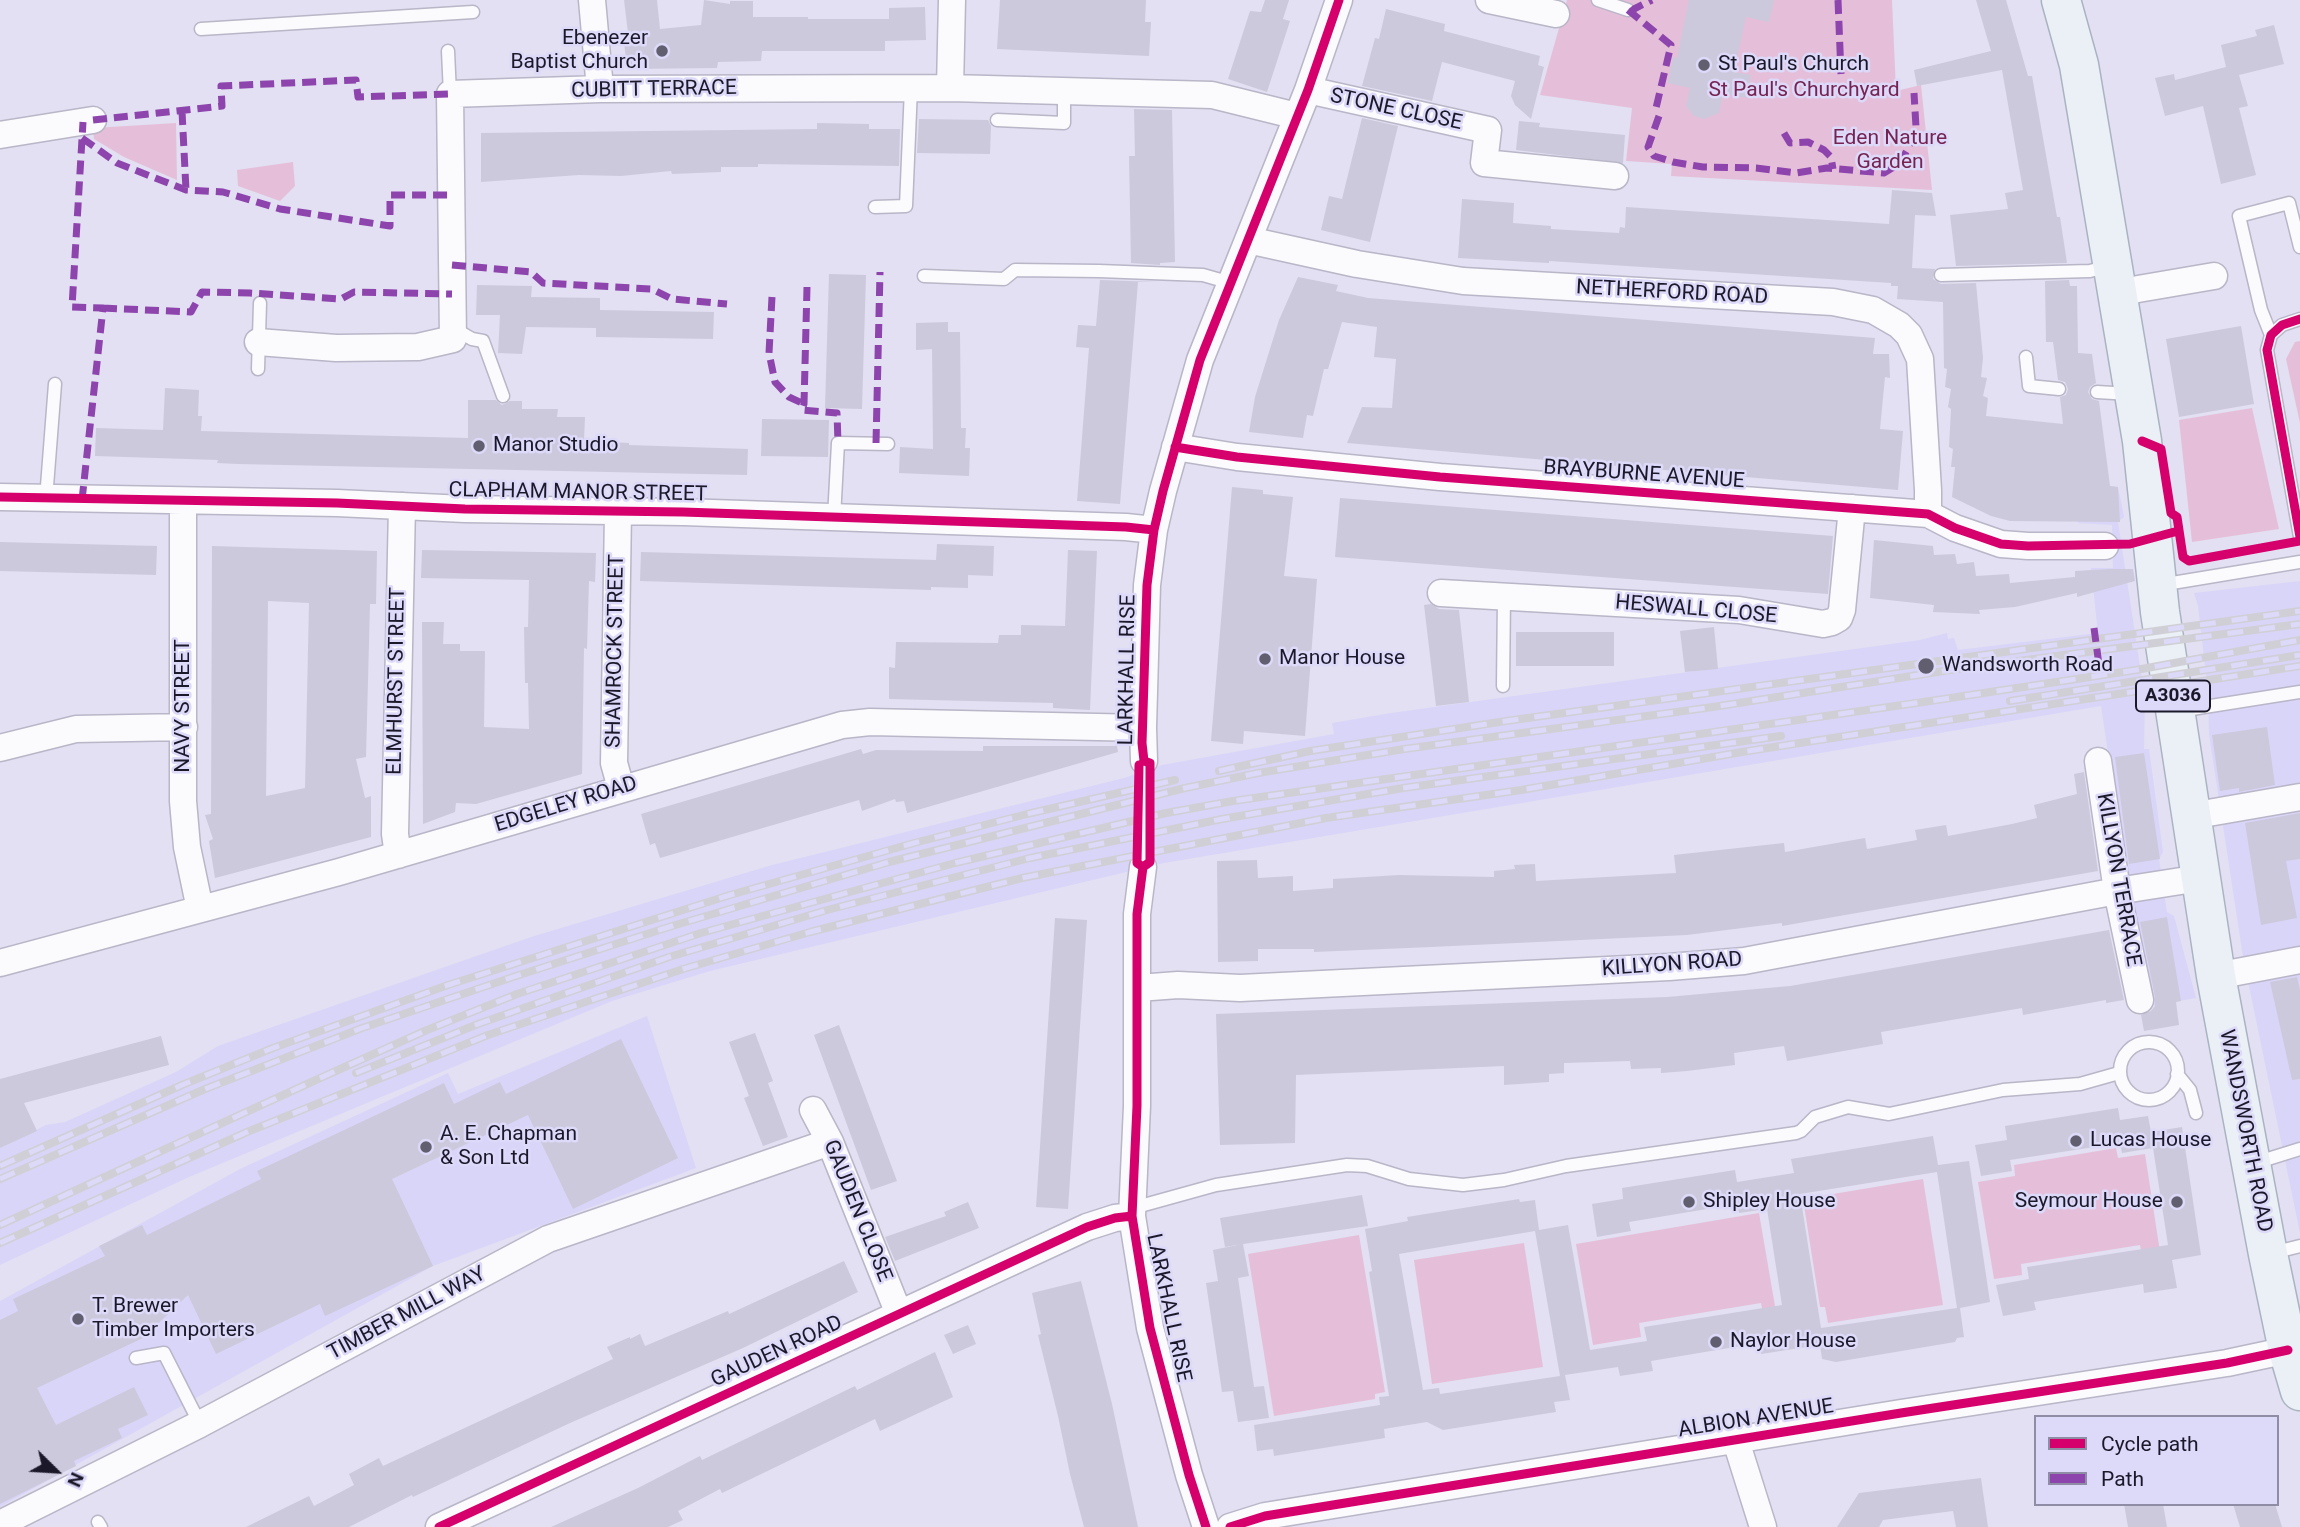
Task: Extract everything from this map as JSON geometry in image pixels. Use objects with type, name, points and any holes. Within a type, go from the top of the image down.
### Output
[{"type":"main road","name":"WANDSWORTH ROAD","points":[[2061,0],[2079,65],[2115,280],[2115,393],[2142,440],[2157,586],[2216,976],[2251,1164],[2284,1250],[2291,1339],[2300,1391]]},
{"type":"street","points":[[592,0],[600,89]]},
{"type":"street","points":[[950,88],[952,0]]},
{"type":"street","name":"LARKHALL RISE","points":[[1144,761],[1147,585],[1154,530],[1175,447],[1200,360],[1308,90],[1339,0]]},
{"type":"street","points":[[1489,0],[1552,9]]},
{"type":"street","name":"CUBITT TERRACE","points":[[450,94],[600,89],[950,88],[1212,95],[1297,116]]},
{"type":"street","name":"STONE CLOSE","points":[[1308,90],[1488,130],[1484,163],[1615,176]]},
{"type":"street","points":[[258,342],[336,348],[418,347],[453,339],[450,94]]},
{"type":"street","points":[[0,135],[93,120]]},
{"type":"street","name":"NETHERFORD ROAD","points":[[1248,240],[1357,264],[1464,281],[1833,302],[1873,310],[1899,325],[1909,335],[1920,359],[1929,500],[1927,514]]},
{"type":"street","points":[[2115,280],[2138,289],[2214,276]]},
{"type":"street","name":"BRAYBURNE AVENUE","points":[[1175,447],[1237,457],[1440,477],[1927,514],[1955,528],[2001,544],[2105,545]]},
{"type":"street","name":"CLAPHAM MANOR STREET","points":[[0,497],[683,512],[1112,526],[1154,530]]},
{"type":"street","name":"NAVY STREET","points":[[183,501],[183,801],[187,847],[200,909]]},
{"type":"street","name":"ELMHURST STREET","points":[[398,855],[394,834],[402,506]]},
{"type":"street","name":"HESWALL CLOSE","points":[[1441,593],[1739,610],[1823,624],[1839,618],[1844,599],[1852,508]]},
{"type":"street","name":"SHAMROCK STREET","points":[[618,512],[614,763],[621,789]]},
{"type":"street","name":"EDGELEY ROAD","points":[[0,963],[398,855],[792,738],[855,723],[1143,728]]},
{"type":"street","points":[[0,748],[76,729],[184,727]]},
{"type":"street","name":"KILLYON TERRACE","points":[[2098,761],[2117,891],[2140,1000]]},
{"type":"street","points":[[2191,816],[2300,797]]},
{"type":"street","name":"LARKHALL RISE","points":[[1143,861],[1138,908],[1133,1212],[1150,1328],[1189,1475],[1206,1527]]},
{"type":"street","name":"KILLYON ROAD","points":[[1138,988],[1178,985],[1240,988],[1744,961],[2200,878]]},
{"type":"street","points":[[2216,976],[2300,960]]},
{"type":"street","name":"GAUDEN CLOSE","points":[[813,1110],[830,1142],[899,1314]]},
{"type":"street","name":"TIMBER MILL WAY","points":[[0,1524],[200,1424],[548,1239],[830,1142]]},
{"type":"street","name":"GAUDEN ROAD","points":[[439,1527],[1087,1227],[1133,1212]]},
{"type":"street","name":"ALBION AVENUE","points":[[1230,1527],[1265,1516],[1901,1413],[2243,1361],[2291,1339]]},
{"type":"street","points":[[1736,1441],[1763,1527]]},
{"type":"lane","points":[[1598,0],[1628,10]]},
{"type":"lane","points":[[201,29],[447,20],[473,12]]},
{"type":"lane","points":[[448,51],[450,94]]},
{"type":"lane","points":[[875,207],[906,206],[911,88]]},
{"type":"lane","points":[[997,120],[1064,122],[1064,93]]},
{"type":"lane","points":[[2271,335],[2261,310],[2239,216],[2289,203],[2300,247]]},
{"type":"lane","points":[[924,276],[1004,279],[1015,270],[1099,271],[1203,275],[1231,282]]},
{"type":"lane","points":[[1941,275],[2090,271],[2115,280]]},
{"type":"lane","points":[[258,369],[260,303]]},
{"type":"lane","points":[[2300,319],[2282,325],[2271,335],[2267,350],[2300,537]]},
{"type":"lane","points":[[453,327],[472,339],[483,341],[503,396]]},
{"type":"lane","points":[[2026,357],[2029,386],[2059,389]]},
{"type":"lane","points":[[46,499],[55,384]]},
{"type":"lane","points":[[834,518],[838,443],[888,443]]},
{"type":"lane","points":[[2157,586],[2300,562]]},
{"type":"lane","points":[[1503,686],[1504,597]]},
{"type":"lane","points":[[2175,711],[2300,692]]},
{"type":"lane","points":[[1143,861],[1144,761]]},
{"type":"lane","points":[[2178,1074],[2170,1091],[2153,1100],[2143,1100],[2126,1090],[2119,1073],[2124,1054],[2140,1043],[2149,1042],[2167,1048],[2174,1056],[2178,1074],[2190,1090],[2196,1112]]},
{"type":"lane","points":[[1133,1212],[1216,1185],[1347,1165],[1367,1166],[1409,1179],[1463,1185],[1504,1180],[1566,1166],[1796,1133],[1815,1117],[1848,1107],[1889,1114],[2003,1090],[2080,1084],[2119,1073]]},
{"type":"lane","points":[[2251,1164],[2300,1149]]},
{"type":"lane","points":[[136,1358],[164,1353],[200,1424]]},
{"type":"shaded area","points":[[2077,481],[2118,487],[2124,517],[2118,522],[2145,699],[2144,749],[2149,749],[2163,852],[2159,859],[2167,912],[2174,916],[2196,998],[2146,1007],[2101,706],[1164,863],[710,971],[612,1001],[189,1177],[0,1265],[0,1148],[46,1125],[65,1122],[176,1072],[218,1046],[531,937],[772,865],[1124,778],[1162,765],[1334,734],[1332,723],[1920,640],[1947,633],[1948,639],[1954,638],[1958,650],[2098,633],[2091,568],[2113,568],[2112,525],[2078,523]]},
{"type":"shaded area","points":[[2300,581],[2300,1233],[2243,957],[2209,734],[2208,692],[2198,606],[2194,593]]},
{"type":"shaded area","points":[[647,1016],[696,1168],[433,1266],[0,1507],[0,1301],[240,1169],[448,1073],[458,1094]]},
{"type":"green space","name":"St Paul's Churchyard","points":[[1567,0],[1892,0],[1896,91],[1921,85],[1932,190],[1671,176],[1672,164],[1626,161],[1632,108],[1540,95]]},
{"type":"green space","points":[[176,123],[177,180],[124,157],[94,139],[93,128]]},
{"type":"green space","points":[[293,162],[295,186],[280,201],[238,186],[237,170]]},
{"type":"green space","points":[[2300,341],[2300,423],[2286,359],[2295,342]]},
{"type":"green space","points":[[2252,408],[2279,529],[2192,542],[2179,420]]},
{"type":"green space","points":[[2116,1148],[2118,1158],[2145,1154],[2160,1252],[2142,1255],[2140,1245],[2021,1264],[2022,1275],[1994,1279],[1978,1182],[2015,1176],[2014,1165]]},
{"type":"green space","points":[[1923,1179],[1943,1305],[1828,1323],[1825,1307],[1820,1307],[1803,1199]]},
{"type":"green space","points":[[1759,1213],[1776,1312],[1763,1314],[1761,1303],[1639,1323],[1641,1337],[1593,1345],[1576,1244]]},
{"type":"green space","points":[[1359,1235],[1385,1392],[1375,1394],[1375,1399],[1274,1416],[1248,1254]]},
{"type":"green space","points":[[1524,1243],[1543,1367],[1432,1384],[1414,1260]]},
{"type":"building","points":[[624,0],[657,0],[660,29],[701,25],[704,0],[730,4],[730,1],[753,1],[753,17],[808,19],[889,19],[889,8],[925,7],[926,40],[885,41],[885,51],[762,51],[761,61],[718,62],[717,68],[627,69],[623,33],[628,33]]},
{"type":"building","points":[[1000,0],[1146,0],[1145,22],[1151,22],[1149,56],[997,49]]},
{"type":"building","points":[[1265,0],[1289,0],[1283,19],[1290,21],[1267,92],[1228,79],[1250,11],[1261,12]]},
{"type":"building","name":"St Paul's Church","points":[[1689,0],[1774,0],[1769,22],[1746,17],[1734,72],[1751,75],[1746,98],[1723,93],[1719,113],[1704,119],[1694,116],[1686,106],[1690,88],[1668,83],[1673,57],[1677,58]]},
{"type":"building","points":[[1976,0],[2006,0],[2028,76],[2032,76],[2067,263],[1956,266],[1950,215],[2008,209],[2005,193],[2023,190],[2002,70],[1917,86],[1914,70],[1991,51]]},
{"type":"building","points":[[1386,9],[1445,24],[1444,31],[1540,56],[1538,65],[1544,67],[1531,119],[1515,105],[1511,96],[1515,81],[1442,62],[1432,101],[1362,86],[1375,38],[1379,39]]},
{"type":"building","points":[[2274,25],[2284,64],[2239,75],[2248,106],[2239,108],[2256,175],[2221,184],[2203,106],[2165,116],[2155,78],[2174,74],[2175,80],[2226,67],[2221,45],[2257,36],[2255,30]]},
{"type":"building","points":[[1134,109],[1172,110],[1175,262],[1160,265],[1131,263],[1129,156],[1135,156]]},
{"type":"building","points":[[1362,118],[1398,126],[1370,242],[1321,230],[1329,196],[1342,199]]},
{"type":"building","points":[[919,119],[988,120],[991,126],[990,154],[917,153]]},
{"type":"building","points":[[1519,121],[1540,123],[1539,127],[1625,135],[1623,163],[1516,150]]},
{"type":"building","points":[[817,123],[869,124],[869,129],[900,129],[899,166],[758,164],[758,167],[721,167],[721,172],[672,174],[671,171],[621,176],[579,175],[481,182],[481,133],[817,129]]},
{"type":"building","points":[[1892,190],[1932,193],[1936,216],[1915,215],[1912,268],[1935,269],[1933,279],[1941,284],[1976,283],[1983,358],[1981,377],[1987,378],[1983,396],[1988,398],[1986,416],[2063,424],[2060,397],[2066,395],[2068,389],[2065,382],[2058,380],[2053,342],[2046,342],[2045,281],[2069,280],[2070,286],[2077,286],[2078,353],[2092,354],[2096,383],[2088,392],[2092,399],[2099,401],[2110,486],[2118,487],[2120,522],[2010,521],[1991,516],[1952,497],[1955,467],[1951,467],[1953,449],[1949,447],[1951,409],[1948,407],[1951,389],[1945,387],[1947,369],[1944,368],[1943,302],[1897,299],[1898,286],[1891,286],[1891,283],[1549,261],[1458,258],[1462,199],[1514,203],[1513,223],[1551,226],[1551,229],[1619,233],[1620,227],[1625,228],[1626,207],[1889,224]]},
{"type":"building","points":[[829,274],[866,275],[862,409],[825,408]]},
{"type":"building","points":[[1298,277],[1338,285],[1336,291],[1368,298],[1875,338],[1873,354],[1889,354],[1890,378],[1885,377],[1880,429],[1903,431],[1898,490],[1347,443],[1362,407],[1392,408],[1396,359],[1374,357],[1377,327],[1342,322],[1328,369],[1324,369],[1313,416],[1307,415],[1303,438],[1249,432],[1255,397],[1279,320]]},
{"type":"building","points":[[1100,280],[1158,282],[1138,282],[1120,504],[1077,501],[1089,348],[1076,347],[1078,325],[1096,326]]},
{"type":"building","points":[[477,285],[532,286],[531,297],[600,298],[600,310],[714,312],[713,339],[596,337],[596,328],[526,327],[522,354],[498,353],[500,315],[476,315]]},
{"type":"building","points":[[948,322],[948,332],[960,332],[961,428],[966,428],[965,448],[970,448],[969,476],[899,473],[900,447],[933,449],[932,349],[916,350],[916,323]]},
{"type":"building","points":[[2241,326],[2254,404],[2179,417],[2166,339]]},
{"type":"building","points":[[165,388],[199,390],[198,416],[202,416],[201,431],[468,438],[468,400],[496,400],[502,405],[510,401],[522,401],[522,409],[558,409],[557,417],[585,417],[584,441],[748,449],[747,475],[238,464],[217,463],[218,460],[95,456],[96,428],[163,430]]},
{"type":"building","points":[[762,419],[829,420],[828,457],[761,456]]},
{"type":"building","name":"Manor House","points":[[1232,487],[1293,497],[1284,576],[1317,579],[1305,736],[1244,731],[1243,744],[1211,741]]},
{"type":"building","points":[[1340,498],[1833,536],[1828,594],[1335,557]]},
{"type":"building","points":[[1874,540],[1933,546],[1934,555],[1955,554],[1957,564],[1974,562],[1976,576],[2009,574],[2010,583],[2075,577],[2075,571],[2109,569],[2133,569],[2135,581],[2077,597],[2077,593],[2015,607],[1979,610],[1980,614],[1933,612],[1934,605],[1870,598]]},
{"type":"building","points":[[0,542],[157,546],[156,575],[0,571]]},
{"type":"building","points":[[937,544],[994,546],[993,576],[968,575],[968,588],[931,587],[931,590],[640,581],[641,552],[936,560]]},
{"type":"building","points":[[212,546],[377,551],[376,604],[370,604],[366,757],[356,759],[365,798],[371,796],[371,837],[215,878],[209,841],[213,839],[205,815],[211,814]],"holes":[[[268,601],[309,603],[305,788],[266,796]]]},
{"type":"building","points":[[422,550],[596,553],[595,582],[589,581],[587,649],[584,648],[582,774],[476,804],[456,803],[455,812],[423,824],[422,622],[444,622],[443,644],[460,644],[460,651],[485,651],[484,727],[529,729],[524,627],[528,627],[529,580],[421,578]]},
{"type":"building","points":[[1068,550],[1097,551],[1090,710],[1053,708],[1053,703],[889,699],[889,667],[895,668],[896,642],[998,643],[999,635],[1021,635],[1021,625],[1065,626]]},
{"type":"building","points":[[1431,604],[1439,609],[1459,610],[1469,702],[1436,706],[1424,605]]},
{"type":"building","points":[[1714,627],[1718,669],[1685,672],[1680,631]]},
{"type":"building","points":[[1516,632],[1614,632],[1614,666],[1516,666]]},
{"type":"building","points":[[2267,727],[2275,785],[2239,792],[2239,788],[2220,791],[2212,735]]},
{"type":"building","points":[[983,746],[1117,746],[1118,752],[907,813],[904,801],[896,802],[895,799],[862,811],[859,800],[660,858],[655,843],[650,845],[641,814],[861,749],[863,754],[876,750],[983,751]]},
{"type":"building","points":[[2144,753],[2160,859],[2129,864],[2115,757]]},
{"type":"building","points":[[2084,772],[2098,871],[1782,926],[1782,923],[1687,935],[1431,947],[1314,952],[1314,949],[1258,949],[1258,961],[1218,962],[1217,861],[1257,860],[1258,878],[1293,876],[1293,891],[1333,888],[1333,879],[1399,875],[1494,877],[1494,871],[1515,869],[1514,865],[1535,864],[1536,881],[1676,873],[1674,855],[1784,843],[1785,852],[1865,838],[1867,849],[1917,840],[1915,830],[1946,825],[1948,836],[2037,818],[2034,805],[2077,794],[2074,774]]},
{"type":"building","points":[[2300,813],[2300,859],[2286,861],[2297,918],[2261,925],[2245,823]]},
{"type":"building","points":[[2167,917],[2181,1001],[2176,1002],[2179,1025],[2144,1031],[2141,1015],[2155,1006],[2155,997],[2140,922]]},
{"type":"building","points":[[1055,918],[1087,920],[1068,1209],[1036,1207]]},
{"type":"building","points":[[2109,930],[2124,1000],[2106,1003],[2106,1000],[2023,1015],[2022,1008],[1881,1032],[1883,1044],[1787,1061],[1784,1046],[1734,1053],[1735,1065],[1687,1071],[1661,1073],[1661,1068],[1631,1069],[1630,1061],[1564,1063],[1564,1073],[1549,1074],[1549,1082],[1504,1085],[1504,1066],[1296,1075],[1295,1143],[1220,1145],[1216,1014],[1667,997],[1790,986]]},
{"type":"building","points":[[2297,977],[2300,990],[2300,1079],[2292,1080],[2270,982]]},
{"type":"building","points":[[839,1025],[897,1181],[871,1190],[814,1035]]},
{"type":"building","points":[[755,1033],[773,1081],[768,1083],[788,1137],[763,1146],[744,1098],[749,1096],[729,1042]]},
{"type":"building","points":[[161,1036],[169,1065],[24,1103],[37,1131],[0,1148],[0,1079]]},
{"type":"building","points":[[621,1039],[678,1158],[573,1209],[528,1115],[392,1179],[433,1266],[325,1316],[320,1304],[216,1354],[188,1295],[143,1338],[37,1388],[56,1425],[134,1387],[148,1415],[118,1429],[122,1438],[74,1461],[76,1466],[0,1504],[0,1320],[18,1311],[13,1299],[105,1256],[99,1246],[142,1225],[147,1235],[261,1179],[257,1171],[444,1083],[454,1104],[500,1082],[506,1094]]},
{"type":"building","points":[[2118,1108],[2120,1120],[2148,1116],[2151,1132],[2182,1127],[2201,1255],[2172,1260],[2177,1288],[2144,1293],[2143,1284],[2034,1302],[2036,1310],[2003,1316],[1996,1285],[2029,1279],[2027,1267],[2168,1245],[2153,1148],[2122,1153],[2120,1143],[2010,1160],[2012,1171],[1981,1176],[1975,1145],[2007,1140],[2005,1126]]},
{"type":"building","points":[[1933,1136],[1938,1165],[1969,1161],[1990,1302],[1960,1308],[1964,1337],[1957,1338],[1955,1342],[1836,1362],[1822,1359],[1820,1345],[1761,1354],[1759,1343],[1651,1361],[1653,1371],[1620,1376],[1618,1367],[1565,1375],[1570,1400],[1554,1402],[1556,1412],[1443,1430],[1427,1422],[1384,1429],[1385,1438],[1274,1456],[1273,1449],[1257,1451],[1254,1425],[1380,1405],[1379,1397],[1389,1396],[1369,1272],[1372,1271],[1365,1229],[1408,1221],[1407,1217],[1519,1199],[1520,1202],[1535,1200],[1539,1230],[1568,1225],[1590,1350],[1647,1341],[1644,1327],[1782,1305],[1767,1209],[1739,1213],[1737,1204],[1629,1222],[1631,1231],[1597,1237],[1592,1204],[1623,1199],[1622,1188],[1735,1170],[1737,1182],[1794,1173],[1791,1159]],"holes":[[[1937,1172],[1957,1308],[1821,1328],[1800,1194]],[[1535,1231],[1560,1376],[1440,1394],[1439,1388],[1423,1390],[1399,1254]]]},
{"type":"building","points":[[1362,1195],[1368,1226],[1243,1244],[1249,1276],[1238,1278],[1254,1387],[1264,1386],[1269,1418],[1238,1422],[1233,1391],[1222,1392],[1206,1283],[1218,1281],[1213,1250],[1242,1244],[1225,1247],[1220,1218]]},
{"type":"building","points":[[968,1202],[979,1228],[895,1261],[885,1237],[946,1216],[944,1212]]},
{"type":"building","points":[[844,1261],[858,1292],[743,1348],[570,1423],[413,1497],[412,1495],[349,1527],[246,1527],[309,1496],[314,1506],[354,1485],[349,1474],[379,1458],[383,1466],[613,1359],[607,1347],[640,1334],[645,1346],[728,1311],[729,1314]]},
{"type":"building","points":[[1081,1281],[1112,1404],[1138,1527],[1084,1527],[1070,1474],[1038,1335],[1041,1334],[1032,1293]]},
{"type":"building","points":[[968,1325],[976,1344],[953,1354],[944,1335]]},
{"type":"building","points":[[935,1352],[953,1397],[880,1431],[875,1419],[722,1493],[720,1489],[678,1511],[683,1520],[668,1527],[551,1527],[638,1488],[700,1456],[702,1460],[855,1386],[857,1390]]},
{"type":"building","points":[[1981,1478],[1988,1527],[1956,1527],[1953,1511],[1883,1520],[1879,1527],[1837,1527],[1859,1493]]},
{"type":"building","points":[[2124,1506],[2163,1506],[2167,1527],[2128,1527]]},
{"type":"building","points":[[2234,1506],[2276,1506],[2282,1527],[2240,1527]]},
{"type":"railway","points":[[1219,771],[1310,751],[1506,721],[2300,611]]},
{"type":"railway","points":[[0,1179],[205,1089],[362,1028],[516,976],[672,926],[889,862],[1185,788],[1404,749],[1713,707],[1950,670],[2300,624]]},
{"type":"railway","points":[[0,1225],[427,1030],[517,994],[701,933],[955,863],[1166,813],[1233,801],[2136,670],[2300,640]]},
{"type":"railway","points":[[2010,701],[2300,655]]},
{"type":"railway","points":[[0,1243],[247,1132],[488,1035],[683,969],[810,932],[1022,878],[1326,818],[1521,790],[1748,751],[2300,666]]},
{"type":"railway","points":[[356,1073],[478,1024],[669,957],[827,910],[1030,858],[1222,819],[1403,788],[1781,736]]},
{"type":"railway","points":[[0,1166],[182,1085],[273,1048],[448,985],[730,895],[914,843],[1175,780]]},
{"type":"marked path","points":[[1632,13],[1634,9],[1652,0]]},
{"type":"marked path","points":[[1838,0],[1841,74]]},
{"type":"marked path","points":[[1628,10],[1671,45],[1656,108]]},
{"type":"marked path","points":[[93,120],[222,106],[221,86],[356,80],[358,97],[450,94]]},
{"type":"marked path","points":[[1659,116],[1648,147],[1654,156],[1673,162],[1703,167],[1756,168],[1796,173],[1827,168],[1884,173],[1899,164],[1909,147],[1916,127],[1914,93]]},
{"type":"marked path","points":[[182,111],[186,190]]},
{"type":"marked path","points":[[82,500],[103,308],[72,307],[83,122]]},
{"type":"marked path","points":[[1784,133],[1790,143],[1808,142],[1824,150],[1831,157],[1833,169]]},
{"type":"marked path","points":[[82,138],[117,163],[186,190],[223,192],[280,209],[390,226],[390,195],[451,195]]},
{"type":"marked path","points":[[452,265],[531,272],[543,283],[652,289],[672,299],[727,304]]},
{"type":"marked path","points":[[876,443],[880,272]]},
{"type":"marked path","points":[[807,287],[802,410],[837,413],[838,443]]},
{"type":"marked path","points":[[103,308],[191,312],[202,292],[341,299],[354,292],[452,294]]},
{"type":"marked path","points":[[772,297],[769,353],[775,382],[789,397],[804,404]]},
{"type":"marked path","points":[[2094,628],[2099,665]]},
{"type":"cycle path","points":[[1206,1527],[1189,1475],[1150,1328],[1132,1216],[1137,1106],[1137,914],[1143,867],[1150,862],[1150,763],[1144,761],[1142,743],[1147,585],[1154,530],[1163,491],[1200,360],[1308,90],[1339,0]]},
{"type":"cycle path","points":[[2300,319],[2282,325],[2271,335],[2267,350],[2300,537]]},
{"type":"cycle path","points":[[2142,441],[2161,449],[2171,513],[2177,517],[2183,557],[2189,561],[2300,541]]},
{"type":"cycle path","points":[[1175,447],[1237,457],[1440,477],[1928,514],[1955,528],[2001,544],[2130,544],[2178,531]]},
{"type":"cycle path","points":[[0,497],[683,512],[1154,530]]},
{"type":"cycle path","points":[[1139,765],[1137,863],[1143,867]]},
{"type":"cycle path","points":[[439,1527],[1087,1227],[1132,1216]]},
{"type":"cycle path","points":[[1230,1527],[1265,1516],[2227,1363],[2288,1350]]},
{"type":"place","name":"Ebenezer Baptist Church","points":[[662,51]]},
{"type":"place","name":"St Paul's Church","points":[[1704,65]]},
{"type":"place","name":"Manor Studio","points":[[479,446]]},
{"type":"place","name":"Manor House","points":[[1265,659]]},
{"type":"place","name":"Wandsworth Road","points":[[1926,666]]},
{"type":"place","name":"Lucas House","points":[[2076,1141]]},
{"type":"place","name":"A. E. Chapman & Son Ltd","points":[[426,1147]]},
{"type":"place","name":"Shipley House","points":[[1689,1202]]},
{"type":"place","name":"Seymour House","points":[[2177,1202]]},
{"type":"place","name":"T. Brewer Timber Importers","points":[[78,1319]]},
{"type":"place","name":"Naylor House","points":[[1716,1342]]},
{"type":"park label","name":"Eden Nature Garden","points":[[1890,151]]}]
